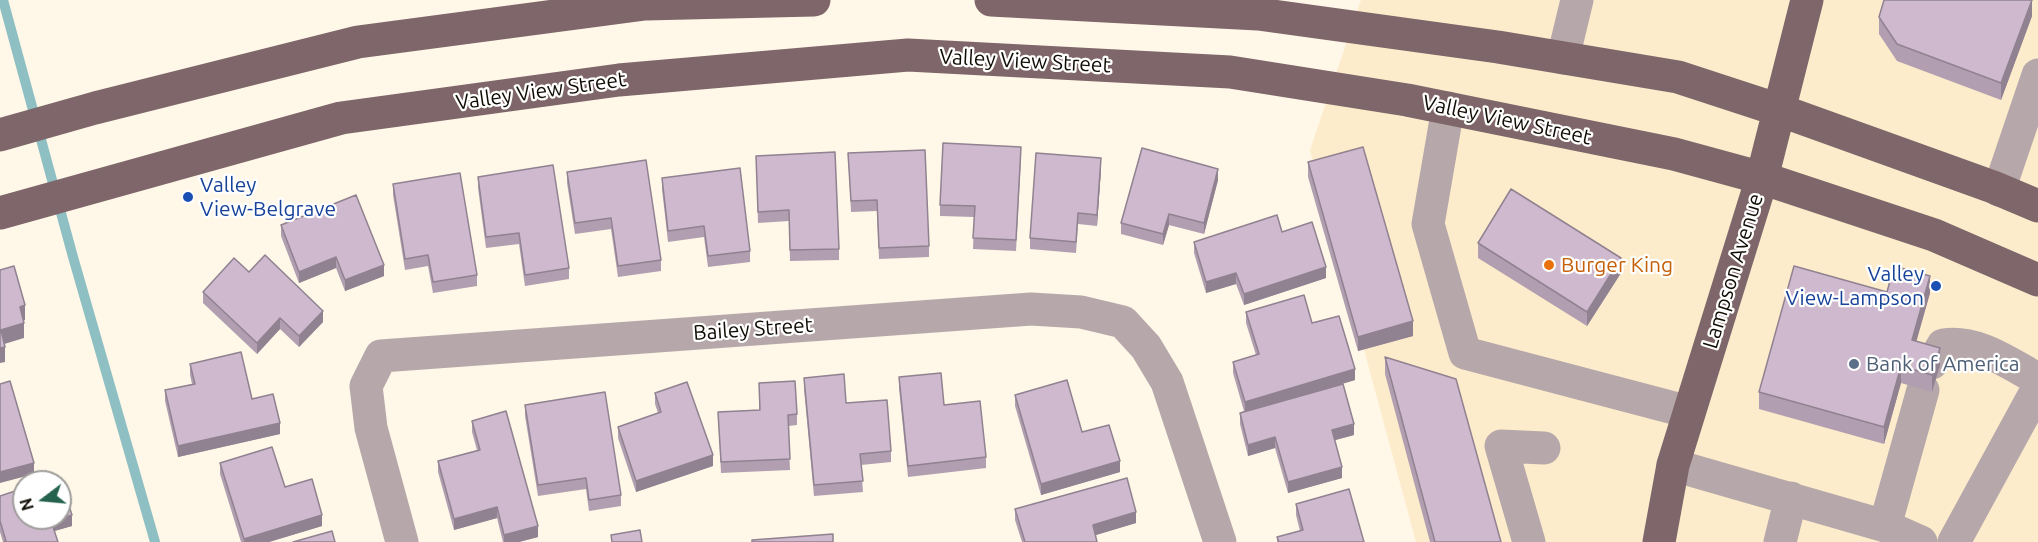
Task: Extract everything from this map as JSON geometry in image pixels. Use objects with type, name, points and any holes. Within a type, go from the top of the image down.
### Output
[{"type":"main road","points":[[0,135],[95,108],[358,42],[645,4],[814,0]]},
{"type":"main road","points":[[991,0],[1258,14],[1486,45],[1678,77],[1779,110],[2038,206]]},
{"type":"main road","name":"Lampson Avenue","points":[[1659,542],[1673,465],[1744,242],[1807,0]]},
{"type":"main road","name":"Valley View Street","points":[[0,213],[341,118],[619,80],[908,55],[1230,72],[1448,108],[1674,154],[1762,177],[1934,235],[2038,280]]},
{"type":"street","points":[[1563,58],[1577,0]]},
{"type":"street","points":[[1999,190],[2038,75]]},
{"type":"street","points":[[1448,108],[1428,224],[1465,353],[1689,412]]},
{"type":"street","name":"Bailey Street","points":[[402,542],[371,428],[366,386],[381,356],[1031,309],[1081,312],[1123,322],[1146,346],[1167,382],[1220,542]]},
{"type":"street","points":[[1673,465],[1791,498],[1908,537],[1928,376],[1943,345],[1955,343],[1981,348],[2038,379]]},
{"type":"street","points":[[1954,542],[2038,388]]},
{"type":"street","points":[[1529,542],[1501,446],[1544,448]]},
{"type":"street","points":[[1780,542],[1791,498]]},
{"type":"shaded area","points":[[1361,0],[2038,0],[2038,542],[1416,542],[1310,150]]},
{"type":"building","points":[[1884,0],[2032,0],[2001,83],[1897,44],[1879,17]]},
{"type":"building","points":[[943,143],[1021,147],[1016,240],[973,238],[975,206],[940,205]]},
{"type":"building","points":[[1363,147],[1413,321],[1358,337],[1308,162]]},
{"type":"building","points":[[1142,148],[1218,169],[1204,223],[1169,214],[1163,234],[1121,223]]},
{"type":"building","points":[[925,150],[929,246],[879,248],[877,200],[851,201],[848,153]]},
{"type":"building","points":[[835,152],[839,249],[790,250],[789,210],[758,212],[756,156]]},
{"type":"building","points":[[1036,153],[1101,158],[1097,215],[1078,213],[1076,242],[1030,238]]},
{"type":"building","points":[[646,160],[661,260],[618,266],[611,218],[575,223],[567,172]]},
{"type":"building","points":[[553,165],[569,268],[525,275],[519,233],[486,237],[478,177]]},
{"type":"building","points":[[740,168],[750,251],[708,256],[704,226],[668,231],[662,178]]},
{"type":"building","points":[[460,173],[477,275],[433,282],[428,255],[405,259],[393,184]]},
{"type":"building","name":"Burger King","points":[[1511,189],[1621,258],[1587,312],[1478,243]]},
{"type":"building","points":[[356,195],[384,265],[345,280],[336,257],[299,272],[281,225]]},
{"type":"building","points":[[1277,215],[1282,232],[1312,222],[1326,267],[1244,294],[1236,273],[1206,282],[1194,242]]},
{"type":"building","points":[[265,255],[323,311],[299,336],[280,318],[257,343],[203,292],[234,258],[249,272]]},
{"type":"building","points":[[14,266],[25,305],[20,307],[24,323],[1,330],[5,347],[0,348],[0,270]]},
{"type":"building","name":"Bank of America","points":[[1794,266],[1887,292],[1894,266],[1930,276],[1912,340],[1940,348],[1932,375],[1901,366],[1884,427],[1759,392]]},
{"type":"building","points":[[1304,295],[1312,323],[1339,316],[1355,369],[1245,402],[1233,362],[1259,354],[1246,312]]},
{"type":"building","points":[[241,352],[252,399],[273,394],[280,423],[178,446],[165,390],[195,384],[190,364]]},
{"type":"building","points":[[1385,357],[1456,379],[1501,542],[1435,542]]},
{"type":"building","points":[[941,373],[944,405],[980,401],[986,457],[908,466],[899,377]]},
{"type":"building","points":[[844,374],[846,403],[887,400],[891,451],[860,454],[863,481],[814,485],[804,378]]},
{"type":"building","points":[[1067,380],[1082,432],[1109,425],[1120,461],[1041,484],[1015,395]]},
{"type":"building","points":[[10,381],[34,463],[0,472],[0,384]]},
{"type":"building","points":[[795,381],[797,414],[788,415],[790,459],[721,462],[718,412],[760,410],[759,383]]},
{"type":"building","points":[[687,382],[713,455],[636,481],[618,427],[661,412],[655,393]]},
{"type":"building","points":[[1343,384],[1354,424],[1332,430],[1342,467],[1288,482],[1275,437],[1248,445],[1240,413]]},
{"type":"building","points":[[605,392],[621,495],[589,500],[586,478],[538,485],[525,405]]},
{"type":"building","points":[[506,411],[538,526],[504,535],[497,507],[454,519],[438,461],[480,450],[472,421]]},
{"type":"building","points":[[272,447],[285,487],[312,479],[322,515],[244,539],[220,463]]},
{"type":"building","points":[[1127,478],[1136,512],[1093,525],[1097,542],[1025,542],[1015,509]]},
{"type":"building","points":[[1349,489],[1364,542],[1279,542],[1277,537],[1303,530],[1296,504]]},
{"type":"building","points":[[12,492],[12,530],[54,530],[58,542],[4,542],[6,541],[0,521],[0,496]]},
{"type":"building","points":[[640,530],[642,542],[612,542],[611,535]]},
{"type":"building","points":[[332,531],[335,542],[293,542]]},
{"type":"building","points":[[833,534],[833,542],[752,542],[752,540]]},
{"type":"waterway","points":[[3,0],[73,257],[155,542]]},
{"type":"place","name":"Valley View-Belgrave","points":[[188,197]]},
{"type":"place","name":"Burger King","points":[[1549,265]]},
{"type":"place","name":"Valley View-Lampson","points":[[1936,286]]},
{"type":"place","name":"Bank of America","points":[[1854,364]]}]
